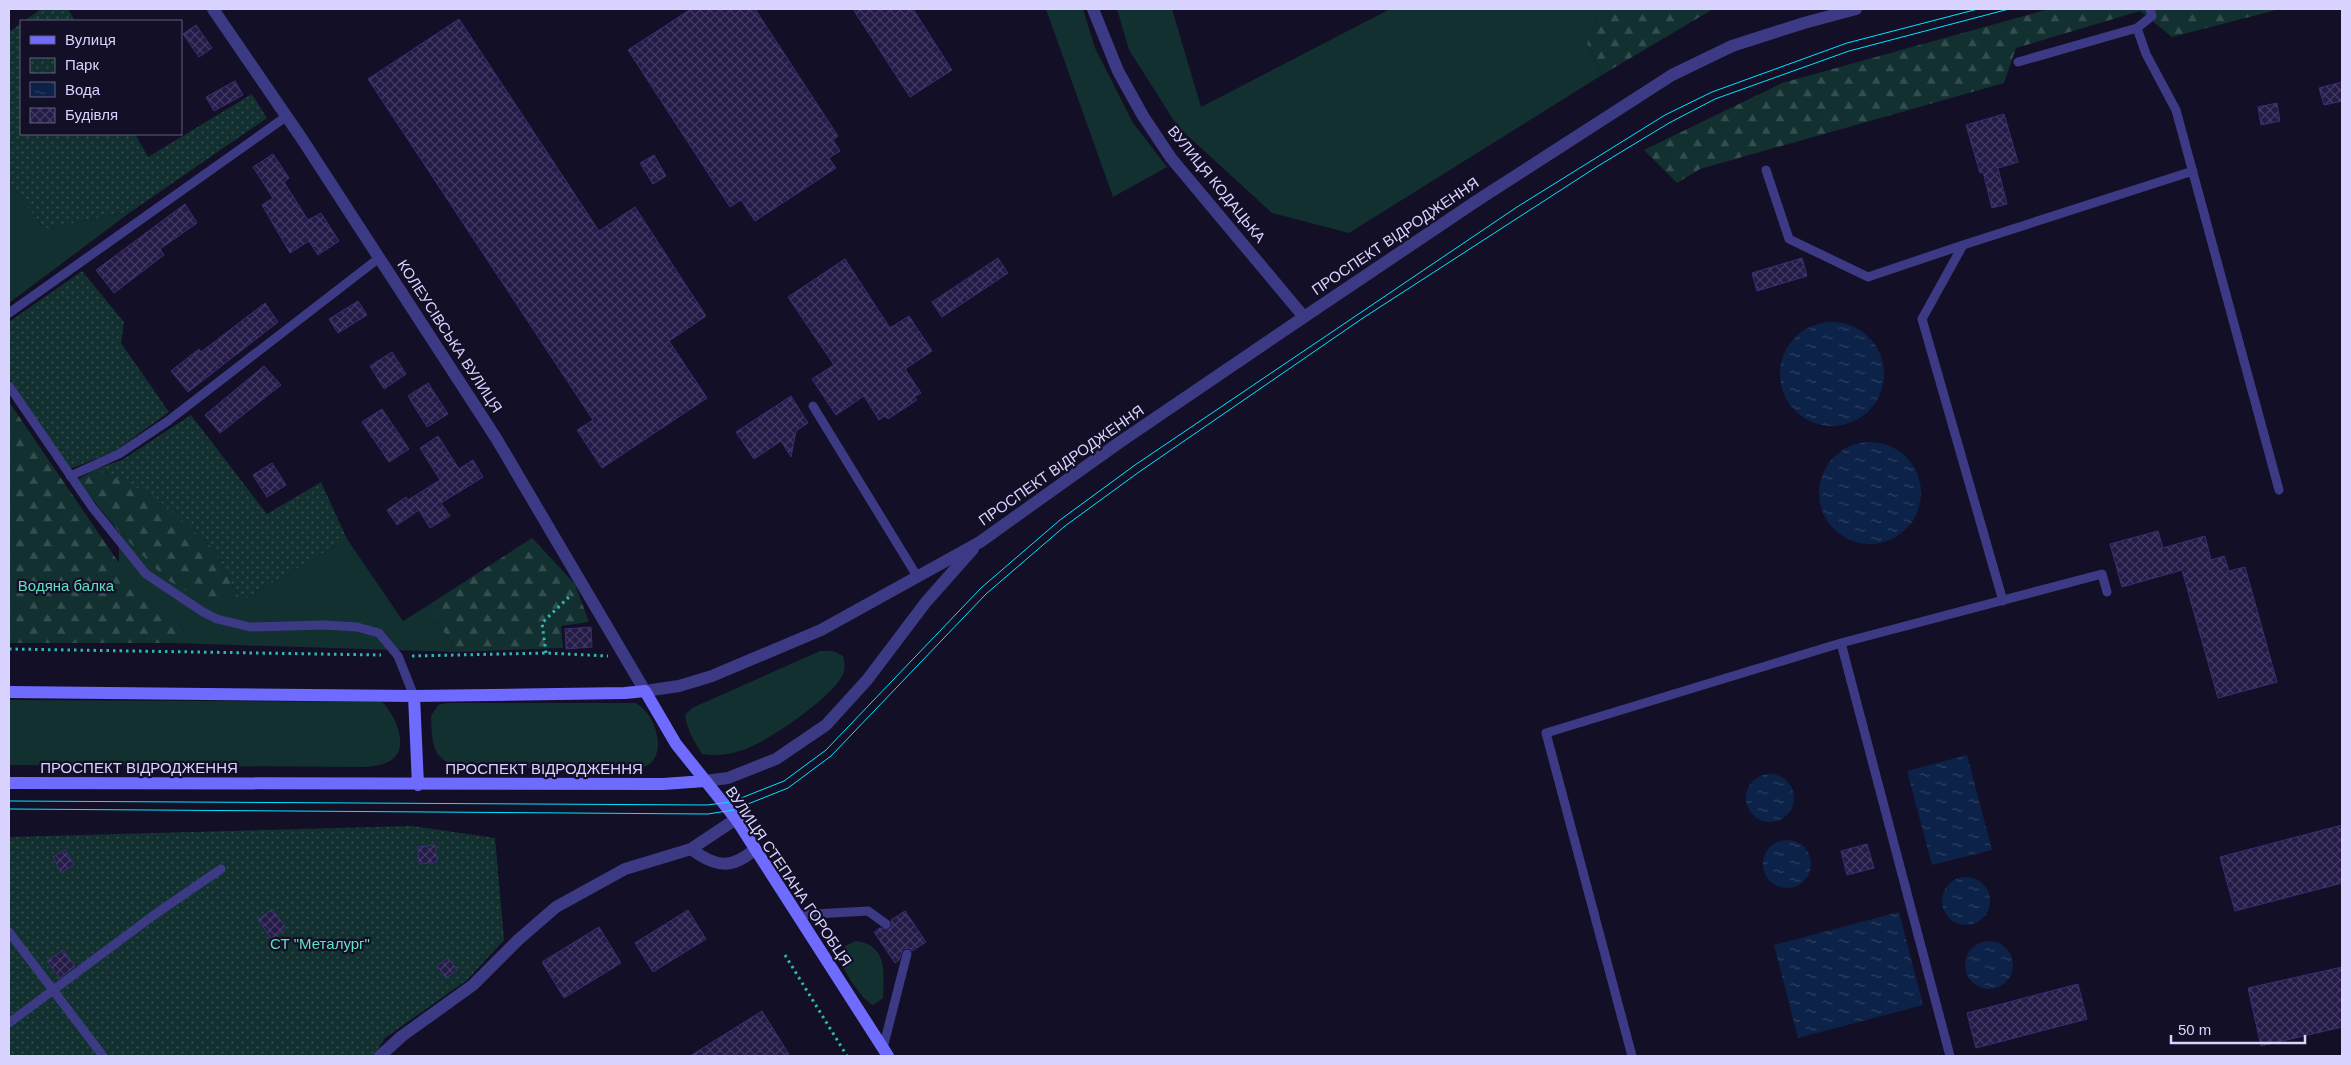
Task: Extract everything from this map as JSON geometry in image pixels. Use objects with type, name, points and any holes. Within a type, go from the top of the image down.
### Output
[{"type":"main road","name":"ВУЛИЦЯ СТЕПАНА ГОРОБЦЯ","points":[[645,690],[676,744],[736,819],[885,1052]]},
{"type":"main road","name":"ПРОСПЕКТ ВІДРОДЖЕННЯ","points":[[9,692],[414,696],[625,693],[645,690]]},
{"type":"main road","points":[[414,696],[418,785]]},
{"type":"main road","name":"ПРОСПЕКТ ВІДРОДЖЕННЯ","points":[[9,783],[418,785],[685,784],[705,781]]},
{"type":"street","name":"КОЛЕУСІВСЬКА ВУЛИЦЯ","points":[[213,9],[286,116],[496,438],[645,690]]},
{"type":"street","name":"ВУЛИЦЯ КОДАЦЬКА","points":[[1093,9],[1118,71],[1143,116],[1171,158],[1304,317]]},
{"type":"street","name":"ПРОСПЕКТ ВІДРОДЖЕННЯ","points":[[645,690],[680,686],[721,672],[821,630],[980,542],[1120,442],[1304,317],[1481,198],[1672,75],[1732,46],[1856,9]]},
{"type":"street","name":"ПРОСПЕКТ ВІДРОДЖЕННЯ","points":[[705,781],[728,778],[776,759],[826,725],[867,680],[926,602],[980,542]]},
{"type":"street","points":[[380,1056],[402,1036],[473,985],[518,940],[556,907],[625,868],[691,849],[736,819]]},
{"type":"street","points":[[691,849],[706,861],[717,864],[730,863],[746,857],[755,849]]},
{"type":"lane","points":[[2018,62],[2138,28],[2152,16],[2150,9]]},
{"type":"lane","points":[[2138,28],[2146,54],[2176,110],[2278,490]]},
{"type":"lane","points":[[9,313],[286,116]]},
{"type":"lane","points":[[1766,170],[1789,239],[1868,277],[2193,171]]},
{"type":"lane","points":[[1963,245],[1922,319],[2003,601]]},
{"type":"lane","points":[[70,476],[119,454],[168,421],[379,258]]},
{"type":"lane","points":[[9,386],[70,476],[146,574],[203,612],[217,619],[250,627],[324,625],[357,627],[379,633],[398,656],[414,696]]},
{"type":"lane","points":[[813,406],[917,576]]},
{"type":"lane","points":[[1632,1056],[1546,733],[1842,643],[2102,574],[2107,592]]},
{"type":"lane","points":[[1842,643],[1950,1056]]},
{"type":"lane","points":[[9,1023],[154,915],[221,869]]},
{"type":"lane","points":[[797,915],[868,911],[886,924]]},
{"type":"lane","points":[[9,932],[103,1056]]},
{"type":"lane","points":[[885,1052],[907,954]]},
{"type":"path","points":[[546,653],[542,623],[582,584]]},
{"type":"path","points":[[9,649],[398,656],[546,653],[625,656]]},
{"type":"path","points":[[785,955],[847,1056]]},
{"type":"green space","points":[[41,9],[68,9],[74,20],[25,20]]},
{"type":"green space","points":[[1046,9],[1083,9],[1095,48],[1133,123],[1167,167],[1113,197]]},
{"type":"green space","points":[[1117,9],[1172,9],[1201,107],[1390,9],[1599,9],[1587,44],[1602,75],[1349,233],[1272,213],[1178,127],[1129,50]]},
{"type":"green space","points":[[1599,9],[1713,9],[1602,75],[1587,44]]},
{"type":"green space","points":[[2049,9],[2280,9],[2172,37],[2140,11],[2016,48],[2004,83],[1700,169],[1677,183],[1644,150],[1782,83]]},
{"type":"green space","points":[[20,24],[20,135],[136,135],[148,157],[252,94],[267,118],[132,211],[44,229],[9,182],[9,32]]},
{"type":"green space","points":[[9,182],[44,229],[132,211],[9,303]]},
{"type":"green space","points":[[82,271],[124,322],[121,343],[169,412],[114,452],[70,469],[9,378],[9,322]]},
{"type":"green space","name":"Водяна балка","points":[[9,402],[119,563],[184,630],[173,643],[9,643]]},
{"type":"green space","points":[[191,415],[267,514],[321,482],[347,539],[241,601],[213,548],[153,495],[95,469],[122,460]]},
{"type":"green space","points":[[95,469],[153,494],[213,548],[241,601],[206,603],[166,579],[119,532],[77,480]]},
{"type":"green space","points":[[119,532],[166,579],[241,601],[347,539],[403,621],[427,606],[457,652],[173,643],[184,630],[119,563]]},
{"type":"green space","points":[[532,538],[575,584],[589,622],[561,626],[563,648],[457,652],[427,606]]},
{"type":"green space","points":[[820,651],[833,651],[843,656],[845,664],[841,678],[823,698],[795,720],[751,747],[726,754],[702,754],[687,726],[685,715],[692,708]]},
{"type":"green space","points":[[9,700],[382,702],[395,721],[400,737],[400,745],[398,752],[389,762],[368,767],[9,765]]},
{"type":"green space","points":[[447,703],[635,703],[647,713],[652,721],[656,729],[658,747],[651,763],[638,769],[458,767],[449,764],[438,754],[433,741],[431,716],[438,705]]},
{"type":"green space","name":"СТ \"Металург\"","points":[[412,826],[495,838],[504,940],[467,980],[385,1038],[373,1056],[9,1056],[9,837]]},
{"type":"green space","points":[[856,941],[874,948],[882,962],[884,979],[883,998],[873,1005],[858,991],[848,977],[842,963],[841,956],[845,946]]},
{"type":"water","points":[[1832,322],[1852,326],[1861,331],[1875,345],[1880,354],[1884,374],[1880,394],[1875,403],[1861,417],[1852,422],[1832,426],[1812,422],[1803,417],[1789,403],[1784,394],[1780,374],[1784,354],[1789,345],[1803,331],[1812,326]]},
{"type":"water","points":[[1860,442],[1880,442],[1899,450],[1913,464],[1921,483],[1918,513],[1913,522],[1899,536],[1880,544],[1860,544],[1841,536],[1827,522],[1819,503],[1819,483],[1827,464],[1841,450]]},
{"type":"water","points":[[1967,755],[1992,850],[1932,865],[1907,771]]},
{"type":"water","points":[[1765,774],[1775,774],[1784,778],[1790,784],[1793,789],[1793,807],[1784,818],[1775,822],[1765,822],[1756,818],[1750,812],[1746,803],[1746,793],[1750,784],[1756,778]]},
{"type":"water","points":[[1782,840],[1792,840],[1801,844],[1807,850],[1810,855],[1810,873],[1801,884],[1792,888],[1782,888],[1773,884],[1767,878],[1763,869],[1763,859],[1767,850],[1773,844]]},
{"type":"water","points":[[1961,877],[1971,877],[1980,881],[1986,887],[1989,892],[1989,910],[1980,921],[1971,925],[1961,925],[1952,921],[1946,915],[1942,906],[1942,896],[1946,887],[1952,881]]},
{"type":"water","points":[[1899,912],[1923,1005],[1798,1038],[1774,945]]},
{"type":"water","points":[[1984,941],[1994,941],[2003,945],[2009,951],[2012,956],[2012,974],[2003,985],[1994,989],[1984,989],[1975,985],[1969,979],[1965,970],[1965,960],[1969,951],[1975,945]]},
{"type":"building","points":[[691,9],[755,9],[838,136],[833,140],[840,151],[829,158],[836,168],[755,221],[741,200],[730,207],[628,50]]},
{"type":"building","points":[[853,9],[913,9],[952,70],[910,97]]},
{"type":"building","points":[[459,19],[599,231],[635,207],[706,316],[669,341],[707,398],[602,468],[577,430],[593,420],[368,79]]},
{"type":"building","points":[[196,25],[212,48],[199,57],[183,34]]},
{"type":"building","points":[[235,81],[243,95],[214,111],[206,97]]},
{"type":"building","points":[[2342,82],[2342,101],[2324,105],[2319,88]]},
{"type":"building","points":[[2277,103],[2280,121],[2261,125],[2258,107]]},
{"type":"building","points":[[2004,114],[2018,162],[1998,168],[2007,204],[1992,208],[1983,172],[1980,173],[1966,125]]},
{"type":"building","points":[[273,154],[289,178],[284,182],[308,220],[321,213],[339,241],[318,255],[309,241],[290,253],[262,205],[273,198],[253,167]]},
{"type":"building","points":[[654,155],[666,176],[653,184],[640,163]]},
{"type":"building","points":[[185,204],[197,223],[160,249],[164,255],[114,293],[96,270]]},
{"type":"building","points":[[998,258],[1008,273],[942,317],[932,302]]},
{"type":"building","points":[[1802,258],[1807,276],[1757,291],[1752,273]]},
{"type":"building","points":[[845,259],[890,328],[909,316],[932,351],[905,369],[921,393],[914,397],[917,400],[888,419],[885,416],[879,420],[864,396],[836,415],[812,379],[834,365],[788,297]]},
{"type":"building","points":[[358,301],[367,315],[338,333],[329,319]]},
{"type":"building","points":[[265,303],[278,322],[188,392],[171,371],[199,349],[201,352]]},
{"type":"building","points":[[392,352],[406,374],[384,389],[370,366]]},
{"type":"building","points":[[264,366],[281,385],[220,433],[205,415]]},
{"type":"building","points":[[428,383],[448,414],[427,427],[408,396]]},
{"type":"building","points":[[791,396],[808,423],[796,431],[791,457],[781,441],[754,459],[736,432]]},
{"type":"building","points":[[382,409],[409,449],[389,462],[362,422]]},
{"type":"building","points":[[438,436],[459,469],[473,460],[483,477],[441,503],[450,516],[430,528],[419,510],[397,525],[387,510],[406,497],[408,500],[440,480],[420,448]]},
{"type":"building","points":[[272,463],[286,485],[267,497],[253,475]]},
{"type":"building","points":[[2158,531],[2163,548],[2205,536],[2211,560],[2224,556],[2229,571],[2245,567],[2277,682],[2218,698],[2182,570],[2122,587],[2110,544]]},
{"type":"building","points":[[591,627],[592,647],[566,649],[565,629]]},
{"type":"building","points":[[2342,825],[2342,883],[2235,911],[2220,857]]},
{"type":"building","points":[[1867,844],[1874,868],[1847,875],[1841,851]]},
{"type":"building","points":[[435,845],[437,862],[419,864],[418,847]]},
{"type":"building","points":[[65,850],[74,865],[61,872],[53,857]]},
{"type":"building","points":[[272,909],[286,928],[272,939],[258,920]]},
{"type":"building","points":[[688,910],[706,939],[653,972],[635,943]]},
{"type":"building","points":[[905,911],[926,942],[912,951],[908,948],[903,949],[899,960],[895,963],[874,932],[880,928],[889,929],[892,925],[891,920]]},
{"type":"building","points":[[599,927],[621,963],[564,998],[542,962]]},
{"type":"building","points":[[63,950],[75,966],[60,978],[47,961]]},
{"type":"building","points":[[448,958],[457,970],[446,978],[437,966]]},
{"type":"building","points":[[2342,967],[2342,1027],[2261,1046],[2248,988]]},
{"type":"building","points":[[2078,984],[2087,1019],[1976,1048],[1967,1013]]},
{"type":"building","points":[[762,1011],[790,1056],[690,1056]]},
{"type":"tram line","points":[[9,801],[707,805],[731,802],[784,781],[826,750],[981,588],[1060,520],[1135,465],[1517,207],[1665,115],[1712,92],[1847,43],[1978,9]]},
{"type":"tram line","points":[[9,809],[708,814],[733,810],[788,788],[831,756],[986,594],[1065,526],[1139,472],[1363,318],[1598,166],[1669,123],[1715,99],[1849,51],[2009,9]]}]
